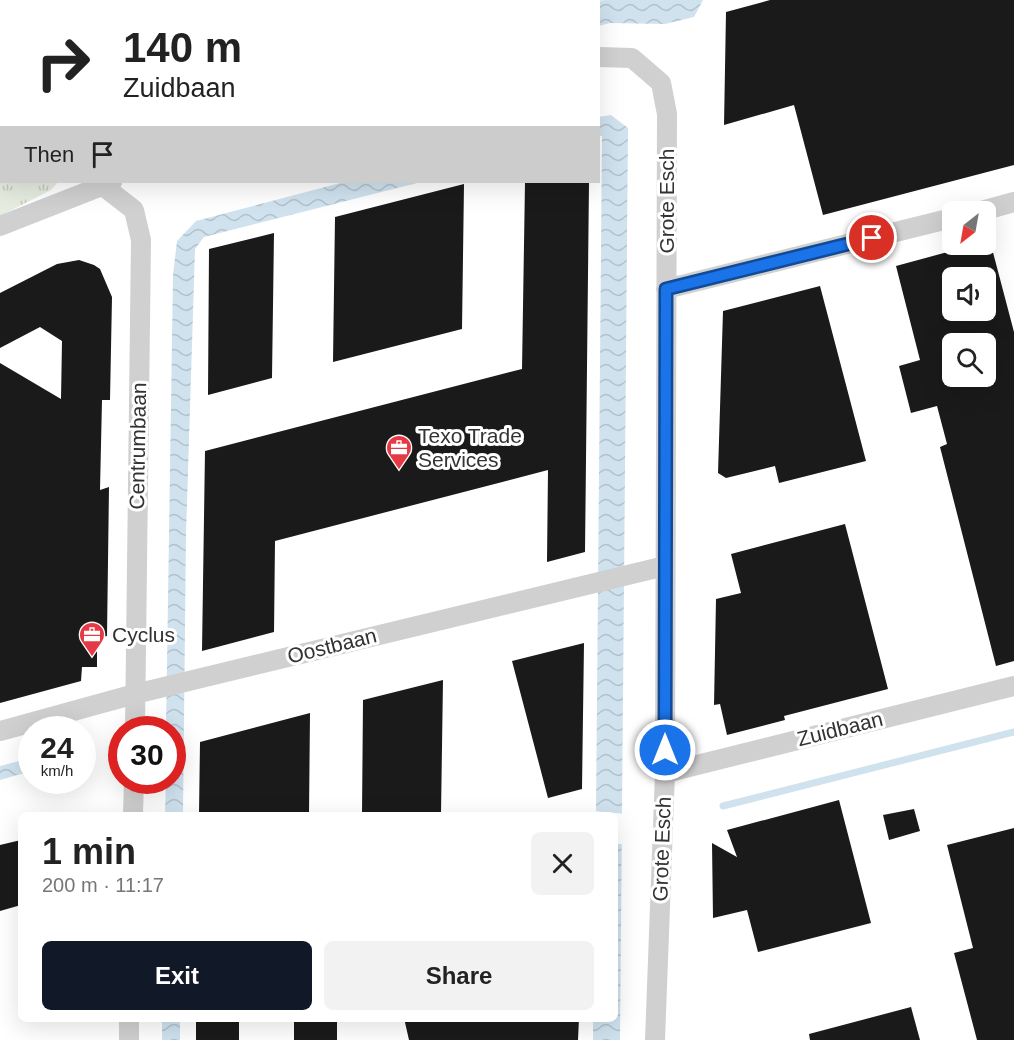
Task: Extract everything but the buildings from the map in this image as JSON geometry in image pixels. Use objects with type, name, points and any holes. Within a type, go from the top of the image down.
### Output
[{"type":"street","name":"Grote Esch","points":[[600,57],[632,58],[661,83],[667,114],[665,773],[655,1040]]},
{"type":"street","points":[[0,226],[105,183]]},
{"type":"street","name":"Centrumbaan","points":[[105,183],[134,210],[141,240],[135,716]]},
{"type":"street","points":[[996,207],[1014,202]]},
{"type":"street","points":[[666,289],[942,220]]},
{"type":"street","name":"Oostbaan","points":[[0,731],[135,694],[665,566]]},
{"type":"street","name":"Zuidbaan","points":[[665,773],[1014,686]]},
{"type":"street","points":[[133,812],[134,794]]},
{"type":"street","points":[[129,1022],[129,1040]]},
{"type":"green space","points":[[0,183],[57,183],[51,190],[0,216]]},
{"type":"water","points":[[703,0],[694,17],[665,24],[610,23],[600,26],[600,2]]},
{"type":"water","points":[[611,115],[628,128],[620,1040],[593,1040],[593,1022],[618,1022],[618,812],[596,812],[602,136],[600,136],[600,117]]},
{"type":"water","points":[[340,183],[417,183],[204,237],[195,249],[186,535],[184,716],[166,716],[173,275],[177,241],[196,221]]},
{"type":"water","points":[[18,761],[18,775],[0,780],[0,766]]},
{"type":"water","points":[[166,794],[183,794],[183,812],[165,812]]},
{"type":"water","points":[[162,1022],[180,1022],[180,1040],[162,1040]]},
{"type":"pier","points":[[618,813],[626,814],[625,844],[618,844]]},
{"type":"waterway","points":[[723,806],[1014,732]]},
{"type":"place","name":"Texo Trade Services","points":[[399,471]]},
{"type":"place","name":"Cyclus","points":[[92,658]]},
{"type":"route","points":[[665,750],[666,289],[872,238]]}]
